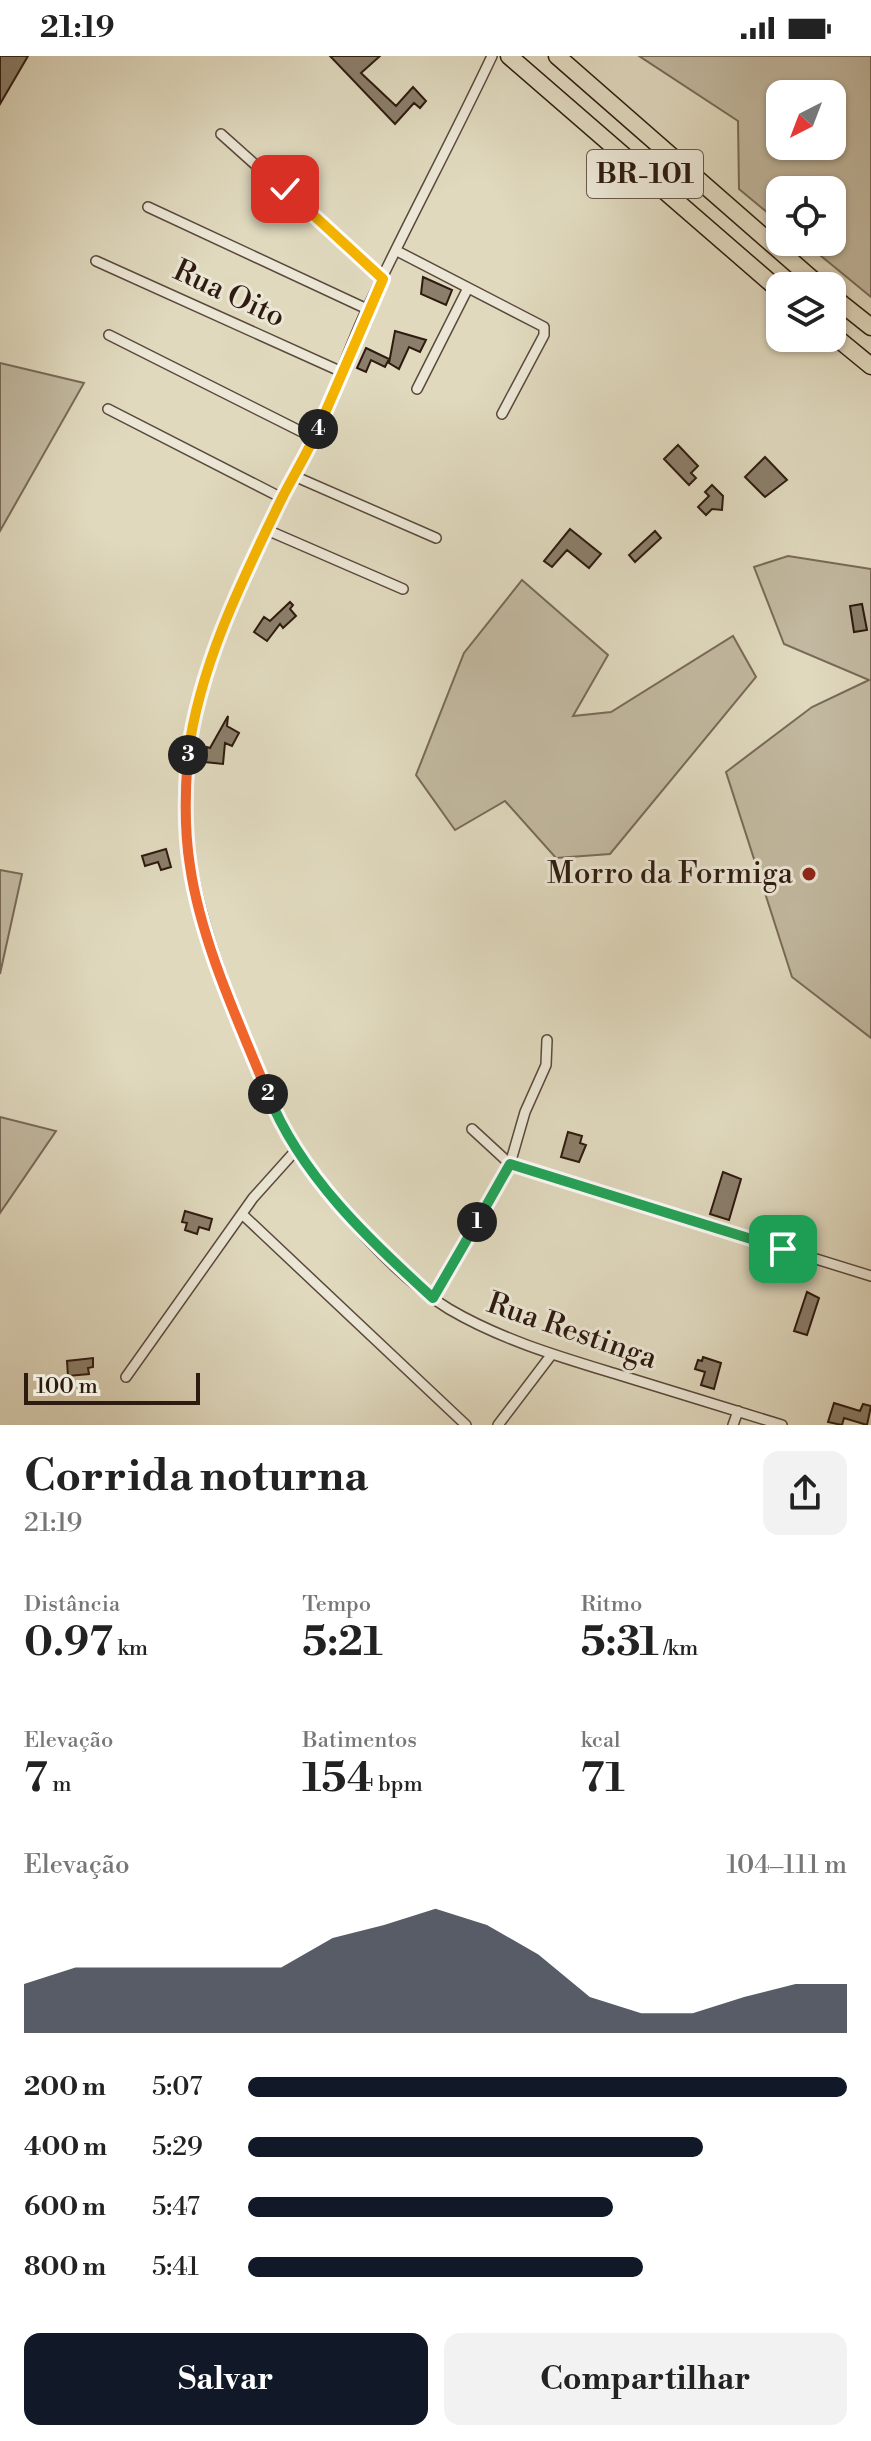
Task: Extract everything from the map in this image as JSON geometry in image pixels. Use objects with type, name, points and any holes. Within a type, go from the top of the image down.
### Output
[{"type":"highway","name":"BR-101","points":[[509,56],[766,279]]},
{"type":"highway","name":"BR-101","points":[[557,56],[804,272]]},
{"type":"highway","points":[[846,307],[871,327]]},
{"type":"highway","points":[[846,345],[871,366]]},
{"type":"street","name":"Rua Restinga","points":[[492,56],[367,309],[314,438],[267,530],[212,659],[194,713],[185,794],[190,867],[222,977],[270,1101],[297,1149],[354,1221],[433,1298],[491,1331],[552,1354],[782,1425]]},
{"type":"street","points":[[221,134],[383,279]]},
{"type":"street","points":[[148,207],[367,309]]},
{"type":"street","points":[[397,251],[538,321],[545,330],[502,414]]},
{"type":"street","name":"Rua Oito","points":[[96,261],[342,372]]},
{"type":"street","points":[[417,389],[468,288]]},
{"type":"street","points":[[109,335],[314,438]]},
{"type":"street","points":[[108,409],[282,498]]},
{"type":"street","points":[[294,476],[436,538]]},
{"type":"street","points":[[267,530],[403,589]]},
{"type":"street","points":[[433,1298],[510,1164],[525,1112],[546,1065],[547,1040]]},
{"type":"street","points":[[472,1129],[510,1164],[871,1276]]},
{"type":"street","points":[[126,1377],[274,1171],[297,1149]]},
{"type":"street","points":[[242,1214],[466,1425]]},
{"type":"street","points":[[498,1425],[552,1354]]},
{"type":"street","points":[[733,1425],[738,1411]]},
{"type":"shaded area","points":[[639,56],[871,56],[871,297],[846,276],[846,272],[841,272],[821,256],[846,256],[846,176],[766,176],[766,211],[739,189],[738,121]]},
{"type":"shaded area","points":[[0,363],[84,383],[0,531]]},
{"type":"shaded area","points":[[788,556],[871,569],[871,1038],[792,977],[726,772],[812,707],[869,680],[784,644],[754,567]]},
{"type":"shaded area","points":[[522,580],[608,655],[573,716],[611,712],[733,636],[756,677],[610,854],[556,858],[505,801],[455,830],[416,775],[464,653]]},
{"type":"shaded area","points":[[0,870],[22,874],[0,974]]},
{"type":"shaded area","points":[[0,1117],[56,1131],[0,1213]]},
{"type":"building","points":[[0,56],[28,56],[0,104]]},
{"type":"building","points":[[330,56],[380,56],[361,73],[396,106],[413,87],[426,101],[420,108],[414,103],[395,124]]},
{"type":"building","points":[[423,277],[452,290],[446,305],[421,294]]},
{"type":"building","points":[[395,331],[426,340],[420,352],[409,347],[399,369],[389,363]]},
{"type":"building","points":[[366,348],[389,359],[385,367],[371,360],[366,372],[357,368]]},
{"type":"building","points":[[678,445],[698,466],[691,473],[696,478],[689,485],[664,459]]},
{"type":"building","points":[[765,457],[787,480],[765,497],[745,477]]},
{"type":"building","points":[[712,485],[723,496],[722,510],[712,509],[706,515],[698,507],[709,496],[705,492]]},
{"type":"building","points":[[570,529],[601,554],[589,568],[567,550],[552,567],[544,561]]},
{"type":"building","points":[[655,531],[661,538],[635,562],[629,555]]},
{"type":"building","points":[[290,602],[293,605],[290,609],[296,616],[283,628],[280,624],[267,641],[254,632],[264,617],[270,621]]},
{"type":"building","points":[[862,604],[867,630],[854,632],[850,606]]},
{"type":"building","points":[[228,716],[227,726],[239,733],[232,746],[225,743],[223,764],[205,762],[207,747],[210,748]]},
{"type":"building","points":[[166,849],[171,867],[161,870],[158,862],[145,866],[142,856]]},
{"type":"building","points":[[568,1132],[582,1136],[580,1143],[586,1145],[579,1162],[561,1157]]},
{"type":"building","points":[[723,1172],[741,1179],[729,1220],[710,1214]]},
{"type":"building","points":[[185,1211],[212,1219],[209,1230],[199,1227],[197,1234],[185,1230],[187,1223],[182,1222]]},
{"type":"building","points":[[807,1292],[819,1298],[807,1335],[794,1331]]},
{"type":"building","points":[[703,1357],[721,1363],[714,1389],[701,1385],[705,1372],[695,1369],[698,1360],[702,1361]]},
{"type":"building","points":[[93,1358],[93,1367],[88,1368],[89,1374],[68,1376],[67,1361]]},
{"type":"building","points":[[834,1403],[860,1411],[863,1404],[871,1406],[867,1425],[844,1418],[842,1425],[828,1422]]},
{"type":"place","name":"Morro da Formiga","points":[[809,874]]},
{"type":"route","points":[[285,189],[383,279],[367,309],[314,438],[267,530],[212,659],[194,713],[188,754],[185,794],[190,867],[222,977],[270,1101],[306,1163],[354,1221],[433,1298],[510,1164],[783,1249]]}]
